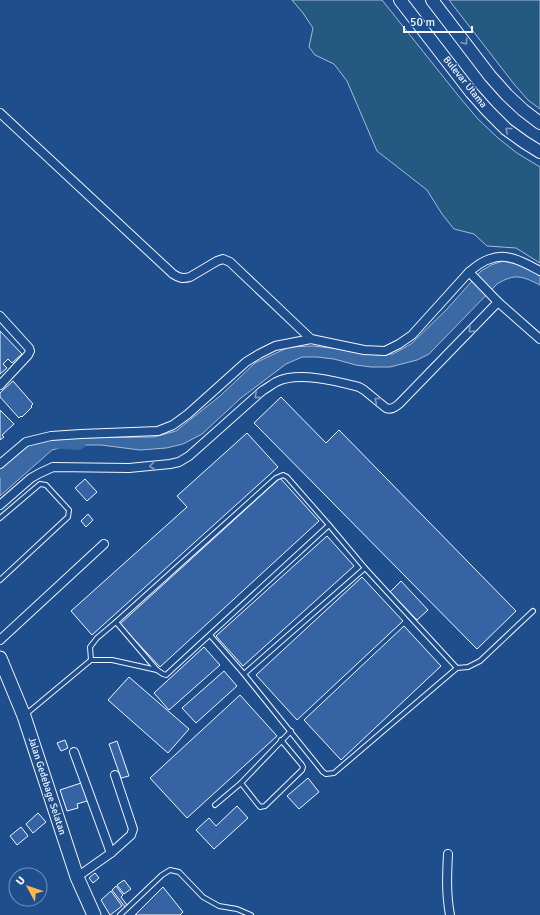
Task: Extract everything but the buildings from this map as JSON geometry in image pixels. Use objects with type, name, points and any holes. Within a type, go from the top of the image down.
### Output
[{"type":"main road","name":"Bulevar Utama","points":[[400,0],[471,92],[488,111],[506,129],[540,152]]},
{"type":"main road","points":[[432,0],[490,76],[507,95],[540,123]]},
{"type":"main road","name":"Jalan Gedebage Selatan","points":[[0,658],[24,716],[77,877],[94,915]]},
{"type":"street","points":[[0,113],[173,274],[181,278],[190,277],[217,261],[223,259],[230,262],[311,339]]},
{"type":"street","points":[[0,464],[26,442],[51,436],[158,431],[173,425],[188,414],[246,362],[275,346],[311,339],[364,350],[385,351],[412,335],[472,275],[478,265],[490,258],[504,256],[526,263],[540,270]]},
{"type":"street","points":[[472,275],[498,302],[540,339]]},
{"type":"street","points":[[0,505],[31,478],[53,468],[129,468],[179,462],[189,456],[262,391],[276,382],[288,379],[299,377],[316,378],[359,387],[386,408],[393,408],[399,404],[498,302]]},
{"type":"street","points":[[0,316],[30,351],[0,385]]},
{"type":"street","points":[[0,640],[104,544]]},
{"type":"street","points":[[74,752],[111,853]]},
{"type":"street","points":[[77,877],[111,853],[131,835],[134,829],[115,775]]},
{"type":"street","points":[[448,854],[446,880],[447,901],[450,915]]},
{"type":"lane","points":[[91,660],[90,647],[97,638],[276,478],[283,475],[287,477],[365,568],[457,668]]},
{"type":"lane","points":[[0,518],[40,484],[46,485],[69,510],[68,518],[0,580]]},
{"type":"lane","points":[[116,622],[157,670],[166,675],[329,525]]},
{"type":"lane","points":[[244,674],[365,568]]},
{"type":"lane","points":[[210,635],[326,774],[334,773],[457,668],[468,667],[480,661],[533,611]]},
{"type":"lane","points":[[24,716],[91,660],[112,660],[157,670]]},
{"type":"lane","points":[[215,805],[241,783],[291,731]]},
{"type":"lane","points":[[241,783],[260,807],[263,807],[266,806],[302,770],[302,765],[281,740]]},
{"type":"lane","points":[[120,915],[162,875],[170,870],[179,872],[204,897],[219,906],[237,909],[251,915]]},
{"type":"shaded area","points":[[292,0],[382,0],[478,119],[517,153],[540,167],[540,263],[516,248],[487,246],[474,234],[454,229],[442,214],[427,190],[377,151],[347,81],[334,64],[315,55],[309,47],[313,28]]},
{"type":"shaded area","points":[[449,0],[540,0],[540,109],[528,100],[514,84]]},
{"type":"shaded area","points":[[503,261],[521,265],[540,274],[540,285],[518,277],[509,278],[497,284],[429,354],[417,360],[390,367],[371,367],[356,365],[334,359],[302,357],[286,364],[241,398],[202,434],[183,444],[166,448],[140,450],[101,445],[71,445],[52,450],[0,496],[0,468],[39,445],[68,438],[154,437],[176,431],[220,396],[255,363],[289,347],[313,346],[377,355],[393,354],[411,344],[447,309],[481,271],[491,265]]},
{"type":"waterway","points":[[0,470],[34,443],[48,440],[78,442]]}]
